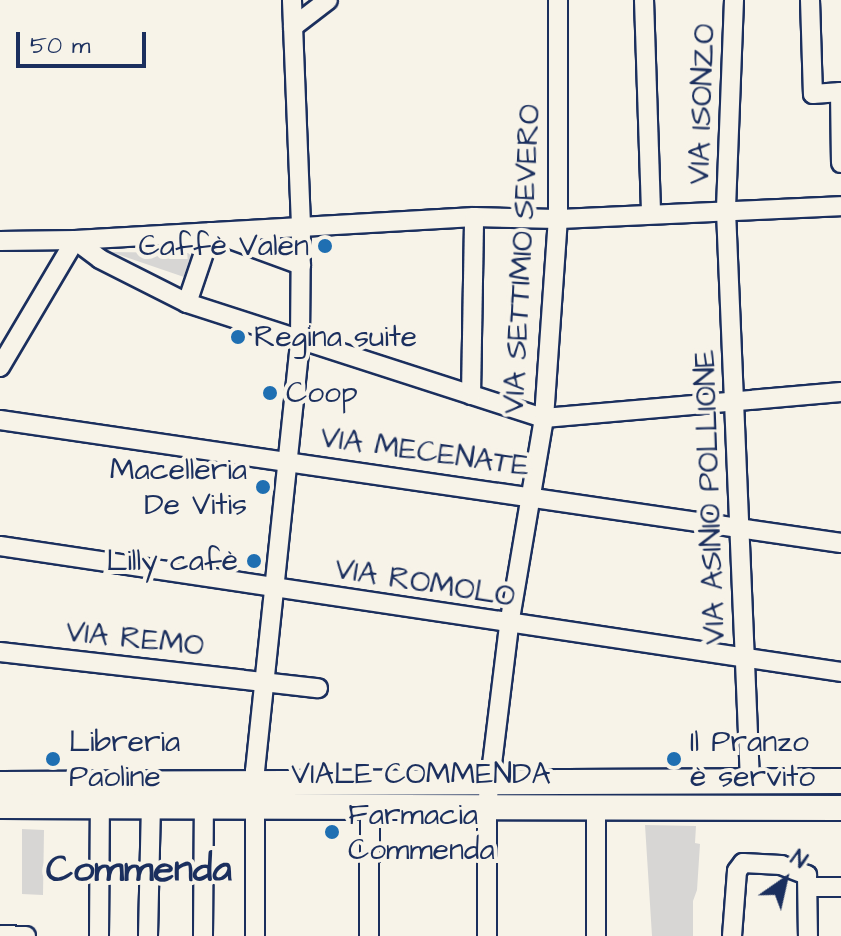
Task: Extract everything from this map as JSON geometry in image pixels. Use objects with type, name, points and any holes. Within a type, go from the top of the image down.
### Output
[{"type":"street","points":[[255,936],[254,793],[285,460],[300,340],[301,225],[292,0]]},
{"type":"street","points":[[293,27],[328,0]]},
{"type":"street","name":"VIA SETTIMIO SEVERO","points":[[487,936],[489,793],[509,625],[544,418],[558,219],[558,0]]},
{"type":"street","points":[[644,0],[651,213]]},
{"type":"street","name":"VIA ISONZO","points":[[726,211],[734,0]]},
{"type":"street","points":[[810,0],[813,94],[841,92],[841,163]]},
{"type":"street","points":[[0,241],[75,240],[474,217],[558,219],[841,206]]},
{"type":"street","name":"VIA ASINIO POLLIONE","points":[[726,211],[750,781]]},
{"type":"street","points":[[471,395],[474,217]]},
{"type":"street","points":[[211,232],[301,265]]},
{"type":"street","points":[[187,303],[211,232]]},
{"type":"street","points":[[75,240],[100,259],[187,303],[544,418],[841,392]]},
{"type":"street","points":[[0,367],[75,240]]},
{"type":"street","name":"VIA MECENATE","points":[[0,420],[841,543]]},
{"type":"street","name":"VIA ROMOLO","points":[[0,546],[509,625],[841,672]]},
{"type":"street","name":"VIA REMO","points":[[0,652],[318,688]]},
{"type":"street","name":"VIALE COMMENDA","points":[[0,784],[100,794],[489,793],[750,781],[841,781]]},
{"type":"street","name":"VIALE COMMENDA","points":[[0,806],[100,794],[151,805],[204,805],[254,793],[370,805],[489,793],[596,806],[841,808]]},
{"type":"street","points":[[99,936],[100,794]]},
{"type":"street","points":[[148,936],[151,805]]},
{"type":"street","points":[[203,936],[204,805]]},
{"type":"street","points":[[369,936],[370,805]]},
{"type":"street","points":[[596,806],[596,936]]},
{"type":"street","points":[[732,936],[737,871],[743,863],[781,865],[807,875],[808,936]]},
{"type":"street","points":[[808,887],[841,887]]},
{"type":"street","points":[[0,935],[26,936]]},
{"type":"shaded area","points":[[111,252],[188,253],[195,259],[191,276],[184,277]]},
{"type":"shaded area","points":[[645,825],[696,826],[695,843],[700,844],[697,890],[693,901],[693,936],[652,936]]},
{"type":"shaded area","points":[[22,829],[44,830],[43,895],[22,894]]},
{"type":"place","name":"Caffè Valen","points":[[325,246]]},
{"type":"place","name":"Regina suite","points":[[238,337]]},
{"type":"place","name":"Coop","points":[[270,393]]},
{"type":"place","name":"Macelleria De Vitis","points":[[263,487]]},
{"type":"place","name":"Lilly cafè","points":[[254,561]]},
{"type":"place","name":"Libreria Paoline","points":[[53,759]]},
{"type":"place","name":"Il Pranzo è servito","points":[[674,759]]},
{"type":"place","name":"Farmacia Commenda","points":[[332,832]]},
{"type":"district","name":"Commenda","points":[[139,871]]}]
